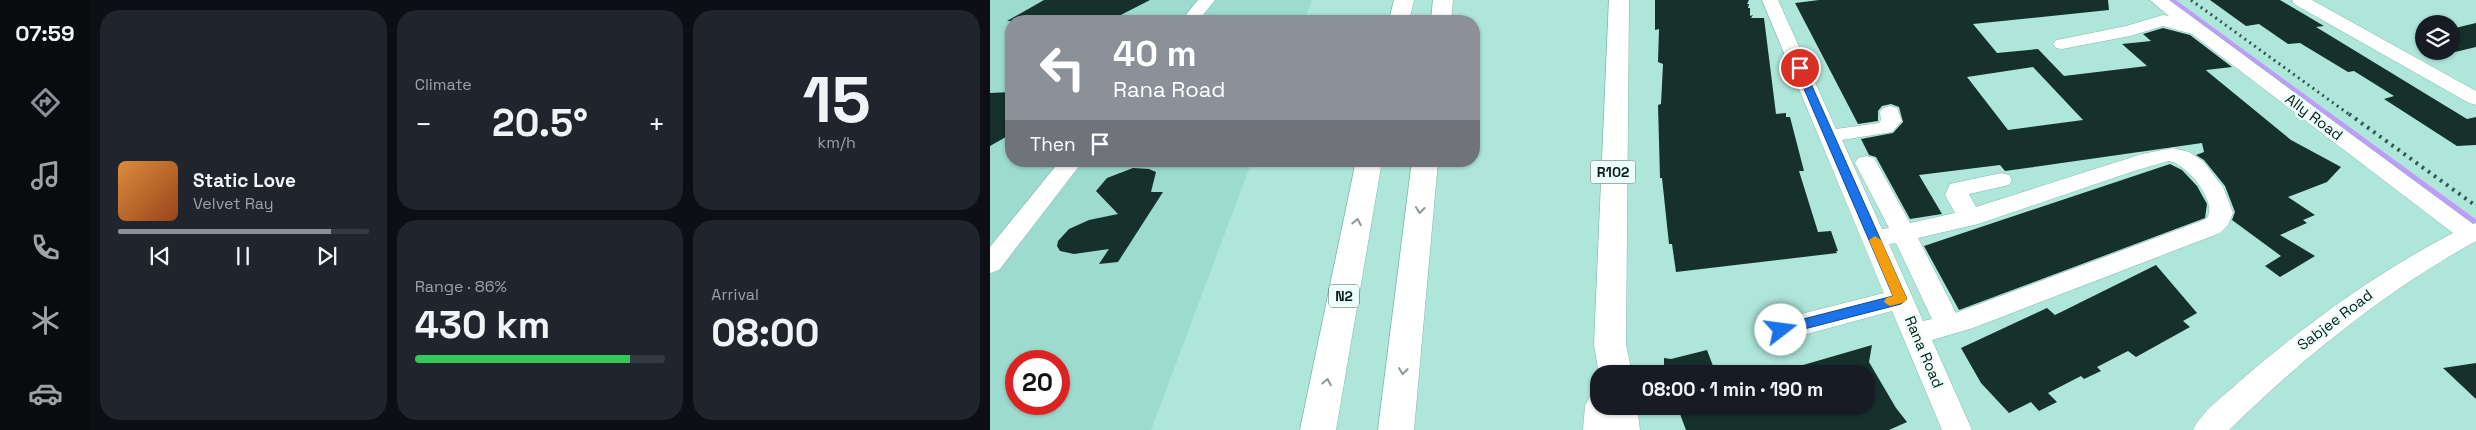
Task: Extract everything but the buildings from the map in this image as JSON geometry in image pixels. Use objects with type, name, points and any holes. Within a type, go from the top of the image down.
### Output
[{"type":"main road","points":[[1400,15],[1404,0]]},
{"type":"main road","points":[[1442,15],[1443,0]]},
{"type":"main road","name":"R102","points":[[1610,364],[1619,0]]},
{"type":"main road","name":"N2","points":[[1318,430],[1368,167]]},
{"type":"main road","points":[[1396,430],[1424,167]]},
{"type":"main road","points":[[1601,430],[1602,415]]},
{"type":"main road","points":[[1621,415],[1622,430]]},
{"type":"street","points":[[1194,15],[1207,0]]},
{"type":"street","name":"Rana Road","points":[[1770,0],[1957,430]]},
{"type":"street","name":"Ally Road","points":[[2158,0],[2473,232]]},
{"type":"street","points":[[2307,4],[2476,99]]},
{"type":"street","points":[[2062,44],[2130,30],[2163,20],[2201,32]]},
{"type":"street","points":[[1829,136],[1881,130],[1891,124],[1890,112]]},
{"type":"street","points":[[1874,239],[1970,218],[2037,197],[2100,174],[2172,155],[2184,158],[2195,164],[2219,202],[2222,215],[2219,221],[2211,227],[2058,286],[1948,325],[1916,334]]},
{"type":"street","points":[[1866,163],[1904,233],[1948,325]]},
{"type":"street","points":[[990,264],[1067,167]]},
{"type":"street","points":[[1970,218],[1957,195],[1958,190],[2000,180]]},
{"type":"street","name":"Sabjee Road","points":[[2208,430],[2270,371],[2318,330],[2401,273],[2473,232]]},
{"type":"street","points":[[1781,330],[1901,299]]},
{"type":"shaded area","points":[[990,0],[1312,0],[1306,15],[1005,15],[1005,167],[1250,167],[1151,430],[990,430]]},
{"type":"waterway","points":[[2172,0],[2329,115]]},
{"type":"waterway","points":[[2327,114],[2476,223]]},
{"type":"railway","points":[[2191,0],[2350,115]]},
{"type":"railway","points":[[2349,114],[2476,206]]},
{"type":"slow traffic","points":[[1875,240],[1901,299],[1890,302]]},
{"type":"route","points":[[1781,330],[1901,299],[1800,68]]}]
